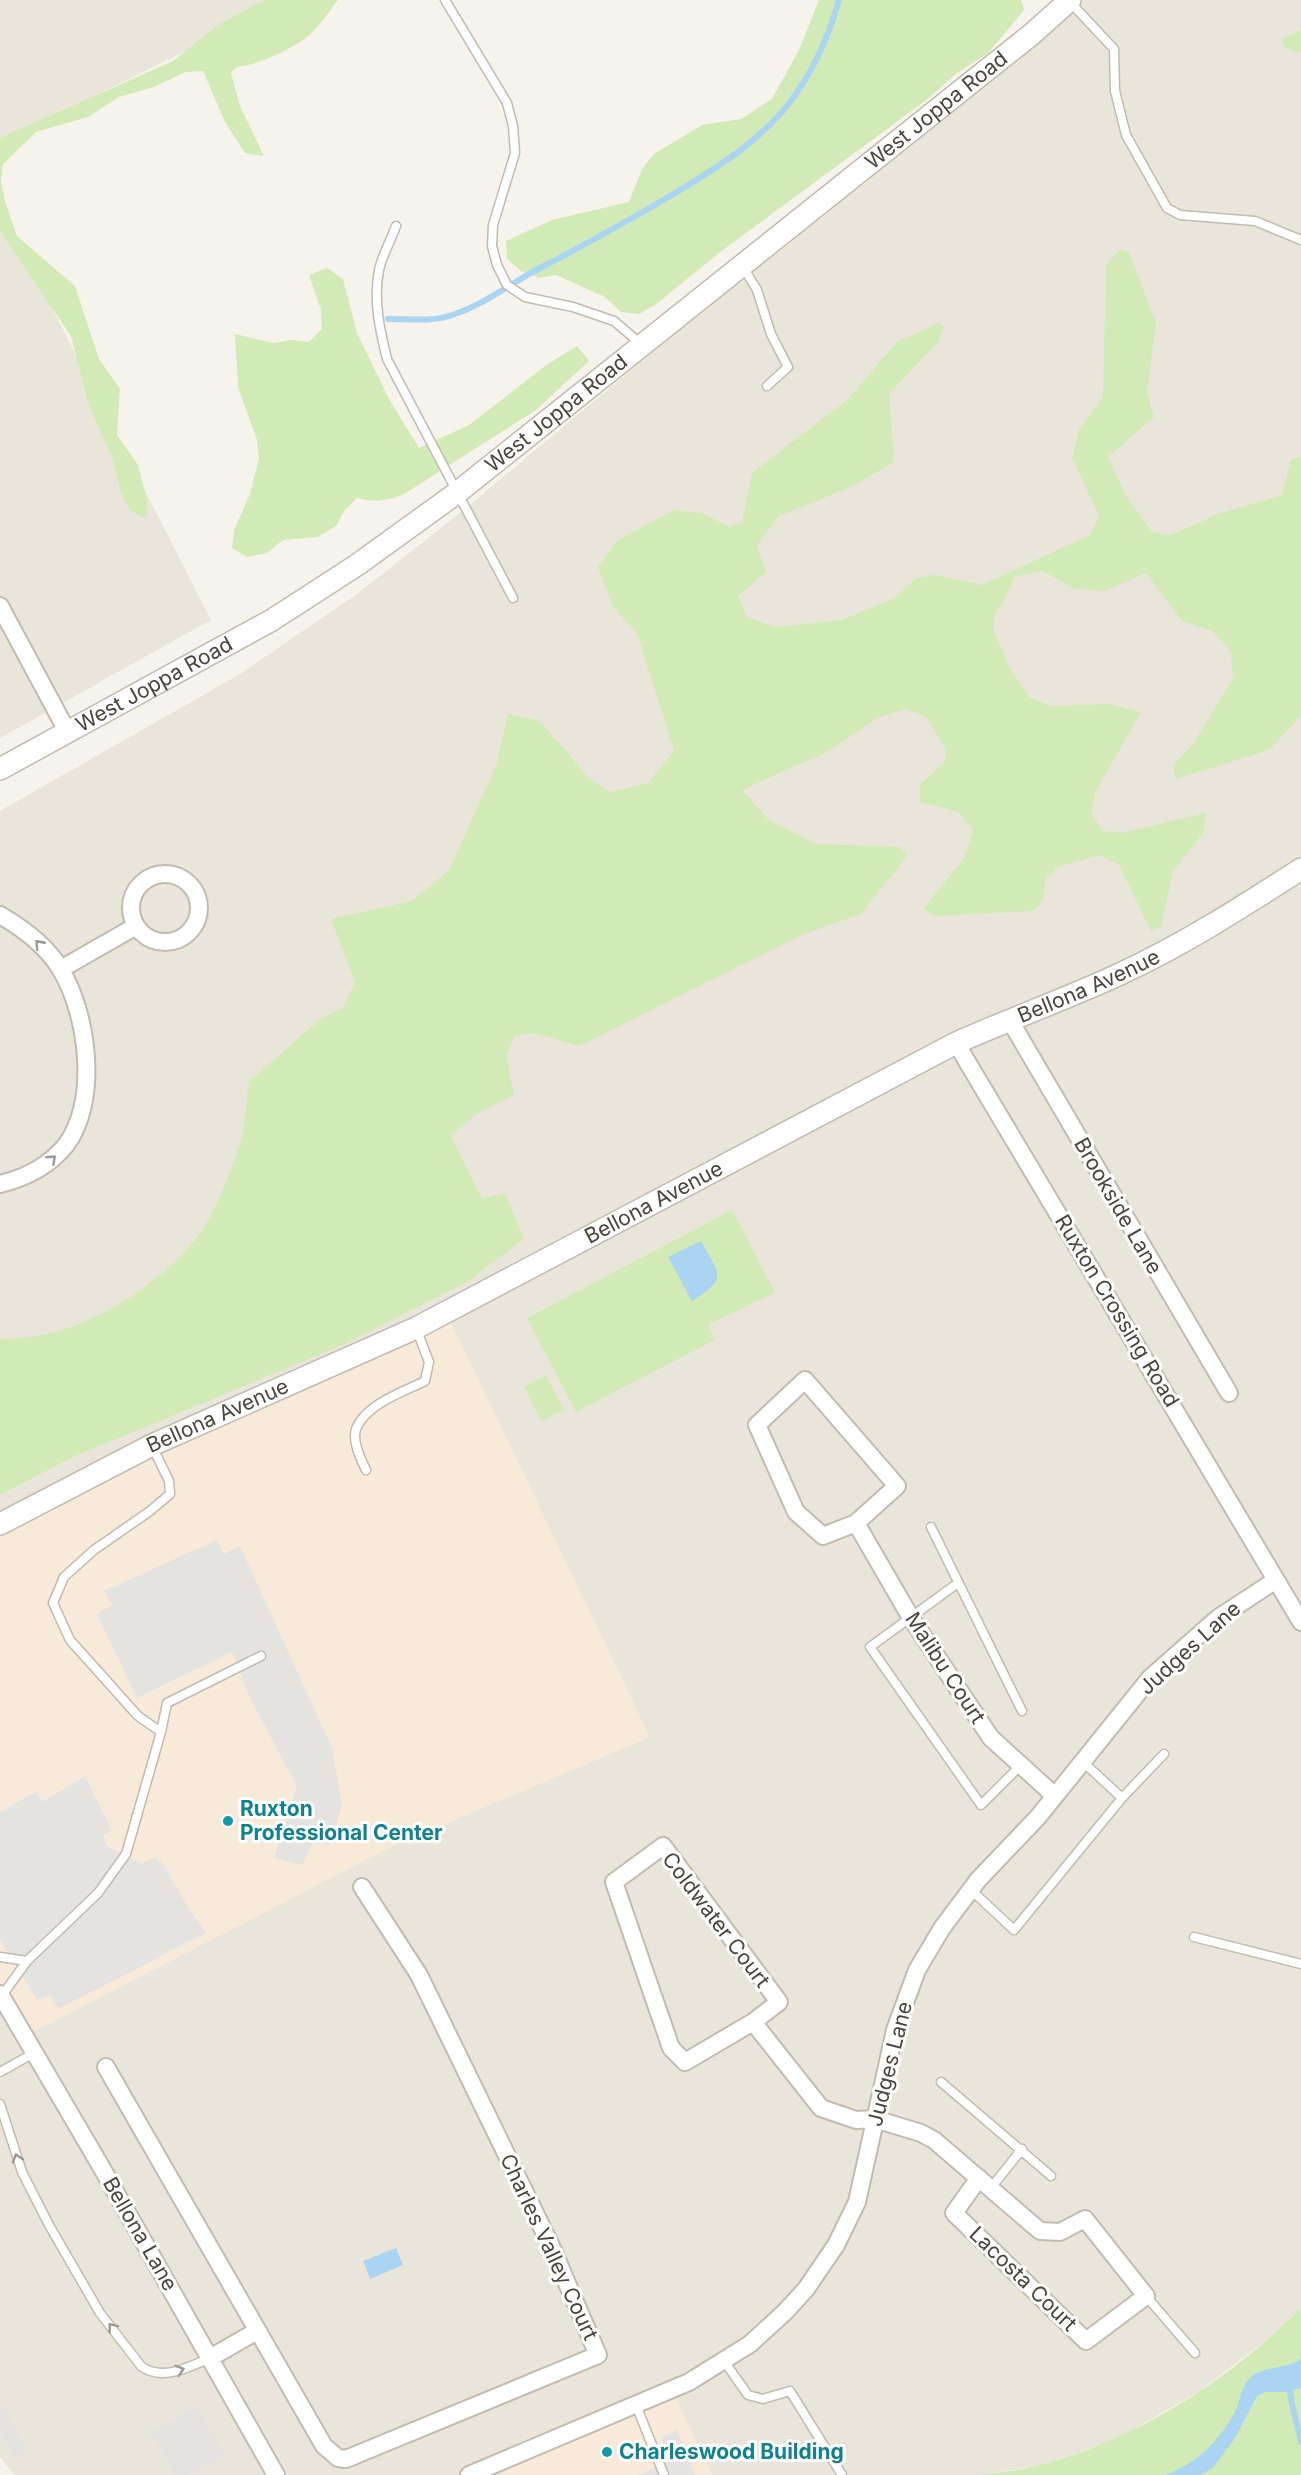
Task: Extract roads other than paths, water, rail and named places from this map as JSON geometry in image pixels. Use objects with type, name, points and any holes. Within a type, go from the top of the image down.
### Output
[{"type":"street","name":"West Joppa Road","points":[[0,769],[307,599],[458,492],[1023,42],[1070,0]]},
{"type":"street","points":[[0,606],[67,731]]},
{"type":"street","name":"Bellona Avenue","points":[[0,1524],[152,1446],[416,1328],[956,1043],[1119,975],[1161,954],[1209,928],[1301,869]]},
{"type":"street","points":[[173,875],[192,887],[199,907],[198,918],[193,928],[185,936],[175,941],[153,940],[136,926],[132,915],[132,904],[135,893],[142,884],[151,878],[173,875]]},
{"type":"street","points":[[0,915],[23,928],[36,939],[61,969],[77,1006],[86,1049],[83,1110],[66,1144],[47,1164],[21,1178],[0,1184]]},
{"type":"street","points":[[61,969],[136,926]]},
{"type":"street","name":"Brookside Lane","points":[[1009,1019],[1229,1393]]},
{"type":"street","name":"Ruxton Crossing Road","points":[[956,1043],[1301,1622]]},
{"type":"street","points":[[806,1380],[897,1486],[856,1523],[823,1536],[796,1512],[757,1425],[806,1380]]},
{"type":"street","name":"Malibu Court","points":[[856,1523],[911,1618],[991,1738],[1056,1796]]},
{"type":"street","name":"Judges Lane","points":[[469,2475],[689,2382],[750,2344],[806,2289],[837,2245],[860,2193],[895,2030],[917,1970],[942,1928],[970,1890],[1056,1796],[1150,1678],[1218,1618],[1276,1580]]},
{"type":"street","name":"Coldwater Court","points":[[663,1846],[779,2002],[753,2022],[685,2062],[670,2048],[614,1882],[663,1846]]},
{"type":"street","name":"Charles Valley Court","points":[[106,2067],[324,2446],[338,2458],[346,2459],[598,2355],[551,2246],[419,1975],[362,1887]]},
{"type":"street","name":"Bellona Lane","points":[[1,1996],[103,2170],[276,2475]]},
{"type":"street","name":"Coldwater Court","points":[[753,2022],[821,2108],[856,2120],[875,2119]]},
{"type":"street","name":"Lacosta Court","points":[[875,2119],[921,2133],[934,2140],[985,2183],[1040,2231],[1060,2232],[1085,2219],[1146,2296],[1086,2341],[954,2213],[985,2183]]},
{"type":"street","points":[[210,2358],[257,2331]]},
{"type":"lane","points":[[445,0],[507,103],[513,126],[515,153],[493,225],[492,246],[497,265],[507,285],[521,294],[614,321],[642,346]]},
{"type":"lane","points":[[1070,0],[1114,49],[1115,91],[1126,135],[1167,208],[1180,215],[1255,221],[1301,240]]},
{"type":"lane","points":[[396,226],[379,270],[377,298],[379,328],[387,359],[513,598]]},
{"type":"lane","points":[[742,266],[757,290],[771,334],[788,367],[767,386]]},
{"type":"lane","points":[[366,1470],[358,1453],[356,1431],[368,1412],[425,1381],[429,1362],[416,1328]]},
{"type":"lane","points":[[152,1446],[169,1481],[170,1494],[150,1511],[94,1550],[64,1577],[53,1603],[70,1640],[138,1716],[161,1732]]},
{"type":"lane","points":[[931,1527],[1022,1711]]},
{"type":"lane","points":[[958,1583],[870,1647],[981,1805],[1020,1766]]},
{"type":"lane","points":[[1,1996],[27,1961],[98,1893],[126,1854],[161,1732],[167,1703],[261,1656]]},
{"type":"lane","points":[[970,1890],[1014,1930],[1122,1798],[1164,1754]]},
{"type":"lane","points":[[1083,1762],[1122,1798]]},
{"type":"lane","points":[[1194,1937],[1301,1964]]},
{"type":"lane","points":[[0,1957],[27,1961]]},
{"type":"lane","points":[[0,2072],[34,2053]]},
{"type":"lane","points":[[941,2082],[1051,2176]]},
{"type":"lane","points":[[0,2104],[22,2172],[49,2225],[100,2313],[141,2366],[149,2372],[170,2373],[210,2358]]},
{"type":"lane","points":[[985,2183],[1022,2149]]},
{"type":"lane","points":[[1146,2296],[1195,2353]]},
{"type":"lane","points":[[724,2361],[748,2394],[763,2399],[790,2391],[842,2475]]},
{"type":"lane","points":[[636,2405],[664,2475]]},
{"type":"water","points":[[701,1241],[716,1268],[717,1275],[712,1287],[692,1301],[668,1257]]},
{"type":"water","points":[[396,2248],[403,2265],[370,2279],[363,2261]]},
{"type":"water","points":[[1301,2359],[1301,2387],[1289,2392],[1265,2392],[1257,2396],[1235,2438],[1213,2468],[1200,2475],[1165,2475],[1197,2458],[1222,2433],[1235,2412],[1250,2378],[1261,2371]]},
{"type":"waterway","points":[[388,319],[437,319],[475,306],[723,163],[764,131],[796,94],[818,56],[839,0]]},
{"type":"waterway","points":[[1290,2384],[1291,2399],[1301,2442]]},
{"type":"place","name":"Ruxton Professional Center","points":[[228,1821]]},
{"type":"place","name":"Charleswood Building","points":[[607,2452]]}]
